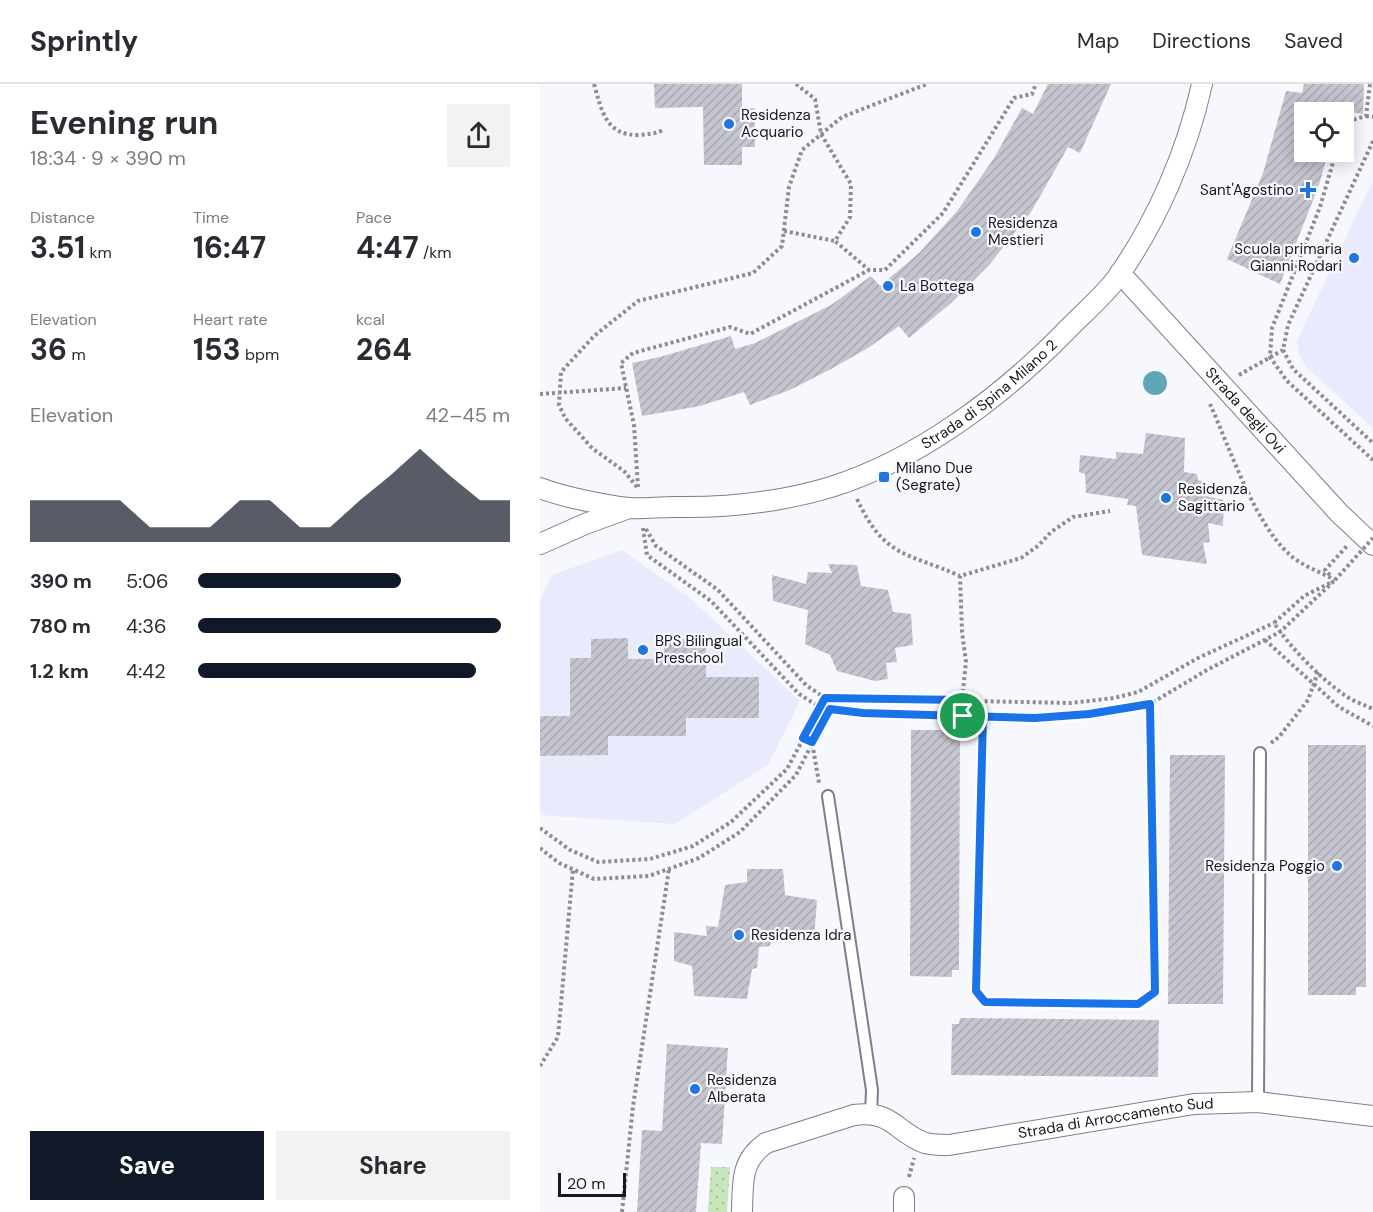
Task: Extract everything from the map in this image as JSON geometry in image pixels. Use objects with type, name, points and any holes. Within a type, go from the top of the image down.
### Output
[{"type":"street","name":"Strada di Spina Milano 2","points":[[540,488],[629,508],[722,506],[829,487],[887,464],[930,440],[996,395],[1040,358],[1116,279],[1154,218],[1181,154],[1202,84]]},
{"type":"street","name":"Strada degli Ovi","points":[[1120,273],[1368,539]]},
{"type":"street","name":"Strada di Spina Milano 2","points":[[540,544],[629,508]]},
{"type":"street","name":"Strada di Arroccamento Sud","points":[[869,1114],[889,1119],[927,1144],[949,1145],[1194,1104],[1258,1102],[1373,1116]]},
{"type":"street","points":[[742,1212],[744,1175],[747,1163],[755,1151],[766,1143],[854,1115],[869,1114]]},
{"type":"lane","points":[[1258,1102],[1260,753]]},
{"type":"lane","points":[[828,796],[872,1090],[869,1114]]},
{"type":"path","points":[[594,84],[601,110],[614,130],[629,135],[654,134],[663,130]]},
{"type":"path","points":[[796,84],[815,99],[821,134],[851,184],[850,217],[835,241]]},
{"type":"path","points":[[927,84],[842,117],[802,150],[789,187],[782,246],[753,273],[638,301],[594,336],[561,372],[559,405],[565,418],[592,448],[624,471],[638,488],[634,425],[621,363],[633,353],[730,327],[750,334],[869,270],[885,270],[943,213],[1014,98],[1032,94],[1035,84]]},
{"type":"path","points":[[1366,116],[1370,84]]},
{"type":"path","points":[[1354,119],[1366,116],[1373,117]]},
{"type":"path","points":[[1373,141],[1288,326],[1283,350],[1293,369],[1373,443]]},
{"type":"path","points":[[1333,162],[1320,207],[1272,328],[1270,357],[1287,381],[1373,460]]},
{"type":"path","points":[[784,231],[835,241],[869,270]]},
{"type":"path","points":[[1223,385],[1283,350]]},
{"type":"path","points":[[540,394],[626,388]]},
{"type":"path","points":[[1224,436],[1253,502],[1274,538],[1292,557],[1335,580]]},
{"type":"path","points":[[859,502],[866,518],[883,541],[896,551],[960,576],[1021,558],[1040,545],[1051,532],[1073,517],[1110,511]]},
{"type":"path","points":[[1335,580],[1304,596],[1274,623],[1198,658],[1164,679],[1130,694],[1114,698],[1071,703],[825,698],[806,686],[718,590],[656,546],[642,524],[647,555],[711,601],[799,694],[821,708],[863,713],[983,717],[1035,718],[1089,714],[1150,704],[1280,632],[1335,580],[1368,539]]},
{"type":"path","points":[[1335,580],[1325,570],[1368,539]]},
{"type":"path","points":[[960,576],[962,632],[966,662],[962,700],[963,716]]},
{"type":"path","points":[[1274,623],[1318,672],[1345,696],[1373,709]]},
{"type":"path","points":[[1265,640],[1339,707],[1373,726]]},
{"type":"path","points":[[1260,753],[1279,737],[1308,700],[1318,672]]},
{"type":"path","points":[[540,828],[570,850],[598,862],[650,860],[693,846],[730,822],[787,769],[825,698]]},
{"type":"path","points":[[983,717],[976,991],[985,1002],[1138,1004],[1155,992],[1150,704]]},
{"type":"path","points":[[540,848],[559,863],[594,879],[649,876],[699,858],[740,832],[796,775],[830,709]]},
{"type":"path","points":[[803,738],[812,742]]},
{"type":"path","points":[[812,742],[818,778],[828,796]]},
{"type":"path","points":[[540,1066],[558,1037],[573,869]]},
{"type":"path","points":[[622,1212],[633,1106],[669,869]]},
{"type":"path","points":[[904,1205],[918,1140]]},
{"type":"shaded area","name":"Scuola primaria Gianni Rodari","points":[[1373,183],[1373,428],[1307,368],[1299,355],[1297,341]]},
{"type":"shaded area","name":"BPS Bilingual Preschool","points":[[622,550],[690,598],[800,701],[768,765],[675,824],[540,815],[540,600],[552,575]]},
{"type":"green space","points":[[711,1167],[730,1167],[727,1212],[708,1212]]},
{"type":"water","points":[[1155,371],[1164,374],[1167,383],[1164,392],[1155,395],[1146,392],[1143,383],[1146,374]]},
{"type":"building","name":"Residenza Acquario","points":[[654,84],[742,84],[742,109],[755,108],[755,147],[742,147],[742,165],[704,165],[703,107],[655,108]]},
{"type":"building","name":"Residenza Mestieri","points":[[1048,84],[1111,84],[1080,153],[1068,147],[1031,212],[990,264],[951,303],[909,338],[899,326],[868,348],[831,369],[792,389],[750,405],[744,392],[700,406],[642,416],[632,363],[731,336],[735,349],[755,343],[831,305],[871,276],[880,286],[919,253],[958,210],[994,158],[1022,108],[1033,114]]},
{"type":"building","points":[[1304,84],[1364,84],[1363,114],[1354,112],[1354,102],[1294,102],[1294,162],[1325,162],[1319,185],[1280,284],[1227,259],[1263,173],[1286,91],[1302,93]]},
{"type":"building","name":"Residenza Sagittario","points":[[1146,433],[1185,438],[1184,472],[1197,474],[1198,480],[1204,482],[1205,496],[1224,500],[1223,526],[1208,523],[1210,542],[1203,543],[1207,564],[1142,555],[1136,506],[1127,505],[1128,499],[1086,493],[1085,474],[1079,472],[1080,455],[1116,459],[1116,452],[1143,454]]},
{"type":"building","points":[[828,564],[857,565],[861,586],[888,590],[893,612],[911,614],[913,645],[895,648],[897,662],[886,663],[888,679],[875,681],[837,671],[830,655],[805,644],[808,610],[773,601],[772,575],[806,584],[808,572],[832,573]]},
{"type":"building","points":[[628,638],[628,659],[664,659],[664,639],[706,639],[706,677],[759,677],[759,718],[686,718],[686,736],[608,736],[608,755],[540,756],[540,716],[570,716],[570,658],[591,658],[591,639]]},
{"type":"building","points":[[911,730],[960,730],[959,970],[952,970],[952,977],[910,976]]},
{"type":"building","name":"Residenza Poggio","points":[[1308,745],[1366,745],[1366,987],[1356,987],[1356,995],[1308,995]]},
{"type":"building","points":[[1170,755],[1225,755],[1223,1004],[1168,1004]]},
{"type":"building","name":"Residenza Idra","points":[[747,869],[783,869],[785,895],[817,900],[814,938],[772,934],[770,946],[759,947],[757,968],[752,969],[747,999],[694,996],[692,966],[674,961],[674,932],[707,936],[706,926],[718,927],[725,885],[747,882]]},
{"type":"building","points":[[960,1018],[1159,1020],[1158,1077],[951,1075],[952,1024],[959,1024]]},
{"type":"building","name":"Residenza Alberata","points":[[667,1044],[728,1048],[722,1144],[701,1143],[696,1212],[637,1212],[642,1130],[662,1131]]},
{"type":"place","name":"Residenza Acquario","points":[[729,124]]},
{"type":"place","name":"Sant'Agostino","points":[[1308,190]]},
{"type":"place","name":"Residenza Mestieri","points":[[976,232]]},
{"type":"place","name":"Scuola primaria Gianni Rodari","points":[[1354,258]]},
{"type":"place","name":"La Bottega","points":[[888,286]]},
{"type":"place","name":"Milano Due (Segrate)","points":[[884,477]]},
{"type":"place","name":"Residenza Sagittario","points":[[1166,498]]},
{"type":"place","name":"BPS Bilingual Preschool","points":[[643,650]]},
{"type":"place","name":"Residenza Poggio","points":[[1337,866]]},
{"type":"place","name":"Residenza Idra","points":[[739,935]]},
{"type":"place","name":"Residenza Alberata","points":[[695,1089]]},
{"type":"route","points":[[963,716],[863,713],[830,709],[812,742],[803,738],[825,698],[962,700],[963,716],[983,717],[976,991],[985,1002],[1138,1004],[1155,992],[1150,704],[1089,714],[1035,718],[963,716]]}]
